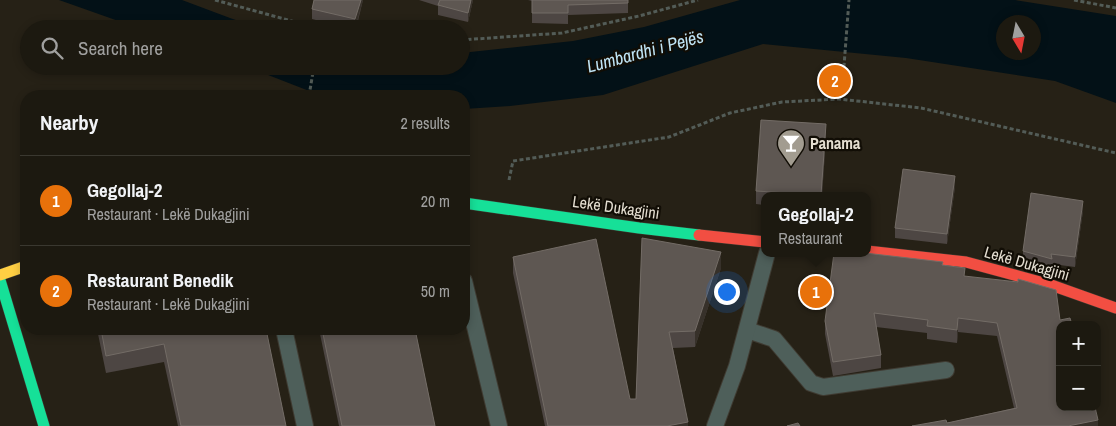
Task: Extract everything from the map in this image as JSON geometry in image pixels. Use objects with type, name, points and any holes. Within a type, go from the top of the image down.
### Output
[{"type":"street","name":"Lekë Dukagjini","points":[[470,204],[639,228],[761,242]]},
{"type":"street","name":"Lekë Dukagjini","points":[[871,250],[966,262],[1051,285],[1116,308]]},
{"type":"street","points":[[0,275],[20,268]]},
{"type":"street","points":[[0,280],[44,426]]},
{"type":"lane","points":[[715,426],[737,366],[766,257]]},
{"type":"lane","points":[[470,306],[499,426]]},
{"type":"lane","points":[[747,330],[774,340],[811,383],[823,387],[946,370]]},
{"type":"lane","points":[[285,335],[305,426]]},
{"type":"path","points":[[215,0],[288,20]]},
{"type":"path","points":[[470,39],[562,33],[639,16],[698,0]]},
{"type":"path","points":[[839,99],[844,66],[849,0]]},
{"type":"path","points":[[1074,0],[1116,8]]},
{"type":"path","points":[[309,90],[312,75]]},
{"type":"path","points":[[504,208],[512,162],[669,137],[730,113],[782,102],[839,99],[921,108],[1116,153]]},
{"type":"water","points":[[59,0],[182,0],[236,20],[116,20]]},
{"type":"water","name":"Lumbardhi i Pejës","points":[[740,0],[1015,0],[1116,16],[1116,103],[1055,81],[906,58],[763,44],[603,95],[470,109],[470,90],[307,90],[268,75],[470,75],[470,52],[573,41],[644,27]]},
{"type":"building","points":[[314,0],[361,0],[355,19],[312,9]]},
{"type":"building","points":[[440,0],[471,0],[468,13],[438,5]]},
{"type":"building","points":[[532,0],[628,0],[628,3],[568,5],[568,13],[532,13]]},
{"type":"building","name":"Panama","points":[[761,120],[826,124],[821,192],[756,191]]},
{"type":"building","points":[[903,169],[955,176],[947,234],[895,228]]},
{"type":"building","points":[[1031,193],[1083,201],[1075,257],[1051,254],[1052,259],[1023,251]]},
{"type":"building","points":[[642,238],[721,252],[695,331],[669,332],[688,422],[667,426],[548,426],[513,257],[596,239],[630,399],[636,399]]},
{"type":"building","points":[[871,254],[943,262],[942,265],[965,268],[964,276],[1018,282],[1018,279],[1056,290],[1060,320],[1070,318],[1071,321],[1056,321],[1056,411],[1096,411],[1098,420],[1068,426],[912,426],[946,420],[947,423],[1017,408],[997,323],[958,318],[957,330],[927,326],[928,320],[874,313],[881,355],[833,362],[825,321],[833,257],[871,257]]},
{"type":"building","points":[[102,335],[267,335],[286,426],[181,426],[164,344],[106,356]]},
{"type":"building","points":[[323,335],[416,335],[435,426],[342,426]]},
{"type":"building","points":[[798,423],[800,426],[787,426]]},
{"type":"traffic: fast","points":[[470,204],[699,235]]},
{"type":"traffic: fast","points":[[0,280],[44,426]]},
{"type":"traffic: slow","points":[[0,275],[20,268]]},
{"type":"traffic: jam","points":[[699,235],[761,242]]},
{"type":"traffic: jam","points":[[871,251],[966,262],[1051,285],[1116,308]]},
{"type":"place","name":"Restaurant Benedik","points":[[835,81]]},
{"type":"place","name":"Panama","points":[[791,167]]},
{"type":"place","name":"Gegollaj-2","points":[[816,292]]}]
